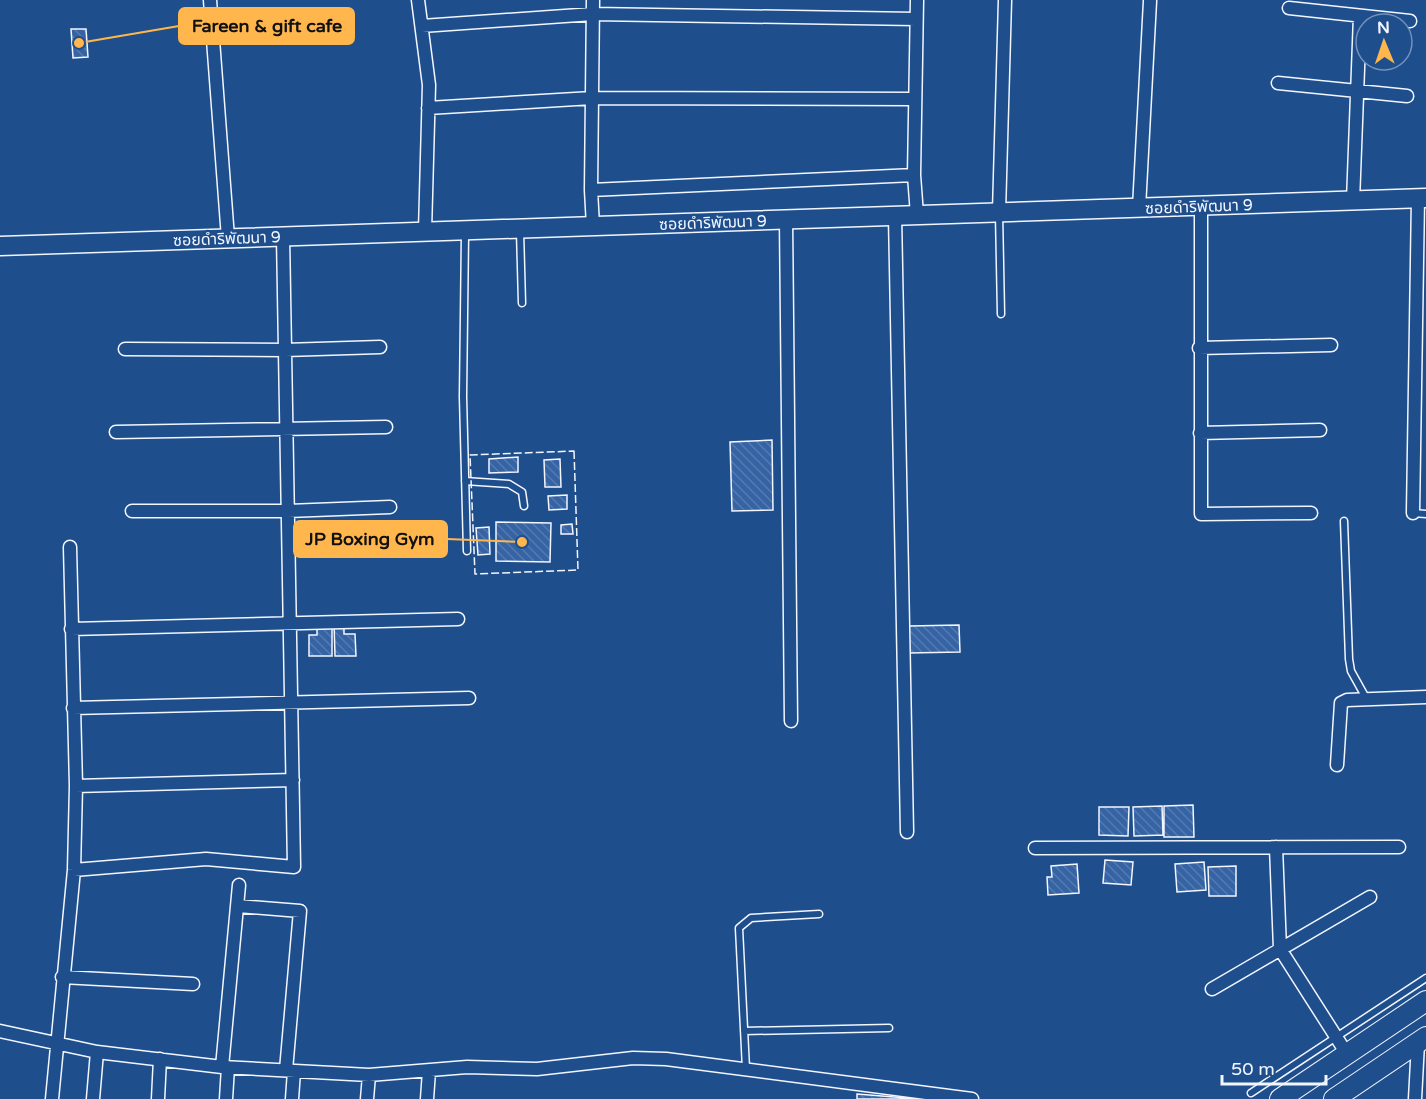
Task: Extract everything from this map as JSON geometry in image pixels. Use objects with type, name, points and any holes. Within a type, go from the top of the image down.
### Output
[{"type":"main road","points":[[1280,1099],[1342,1046],[1414,1002]]},
{"type":"main road","points":[[1334,1099],[1422,1040]]},
{"type":"street","points":[[210,0],[228,238]]},
{"type":"street","points":[[418,0],[429,84],[425,231]]},
{"type":"street","points":[[593,0],[591,190],[593,226]]},
{"type":"street","points":[[917,0],[914,175],[917,215]]},
{"type":"street","points":[[999,212],[1005,0]]},
{"type":"street","points":[[1139,208],[1150,1]]},
{"type":"street","points":[[1289,8],[1354,14]]},
{"type":"street","points":[[422,26],[593,14],[916,19]]},
{"type":"street","points":[[1353,201],[1357,72]]},
{"type":"street","points":[[1278,83],[1407,96]]},
{"type":"street","points":[[428,108],[592,98],[915,99]]},
{"type":"street","points":[[591,190],[914,175]]},
{"type":"street","points":[[1413,513],[1422,198]]},
{"type":"street","name":"ซอยดำริพัฒนา 9","points":[[0,246],[1422,198]]},
{"type":"street","points":[[1201,206],[1199,348],[1202,514],[1311,513]]},
{"type":"street","points":[[895,216],[907,832]]},
{"type":"street","points":[[786,219],[792,721]]},
{"type":"street","points":[[74,870],[206,860],[294,867],[283,236]]},
{"type":"street","points":[[1199,348],[1331,345]]},
{"type":"street","points":[[125,349],[285,351],[380,347]]},
{"type":"street","points":[[116,432],[386,427]]},
{"type":"street","points":[[1200,433],[1320,430]]},
{"type":"street","points":[[132,511],[288,511],[390,507]]},
{"type":"street","points":[[52,1099],[74,870],[76,786],[70,547]]},
{"type":"street","points":[[71,629],[290,621],[458,619]]},
{"type":"street","points":[[1337,765],[1341,703],[1347,700],[1426,697]]},
{"type":"street","points":[[73,708],[469,698]]},
{"type":"street","points":[[76,786],[293,780]]},
{"type":"street","points":[[1276,847],[1280,948],[1342,1046]]},
{"type":"street","points":[[1035,848],[1399,847]]},
{"type":"street","points":[[226,1099],[225,1067],[239,885]]},
{"type":"street","points":[[1212,989],[1370,897]]},
{"type":"street","points":[[238,906],[300,911],[290,1070],[292,1099]]},
{"type":"street","points":[[62,977],[193,984]]},
{"type":"street","points":[[0,1030],[97,1052],[225,1067],[369,1075],[467,1067],[537,1069],[633,1058],[666,1059],[972,1099]]},
{"type":"street","points":[[1415,1099],[1422,1040]]},
{"type":"street","points":[[93,1099],[97,1052]]},
{"type":"street","points":[[158,1099],[160,1059]]},
{"type":"street","points":[[427,1099],[429,1071]]},
{"type":"street","points":[[367,1099],[369,1075]]},
{"type":"lane","points":[[999,212],[1001,314]]},
{"type":"lane","points":[[520,228],[522,303]]},
{"type":"lane","points":[[465,230],[467,552]]},
{"type":"lane","points":[[465,481],[509,484],[522,492],[524,506]]},
{"type":"lane","points":[[1413,513],[1426,514]]},
{"type":"lane","points":[[1344,521],[1349,659],[1351,671],[1366,699]]},
{"type":"lane","points":[[746,1070],[738,928],[751,918],[819,914]]},
{"type":"lane","points":[[1414,1002],[1426,978]]},
{"type":"lane","points":[[744,1031],[889,1028]]},
{"type":"lane","points":[[1251,1093],[1342,1046]]},
{"type":"building","points":[[71,29],[86,29],[88,57],[73,58]]},
{"type":"building","points":[[772,440],[773,510],[732,511],[730,442]]},
{"type":"building","points":[[518,457],[518,472],[489,473],[489,459]]},
{"type":"building","points":[[560,459],[561,487],[545,487],[544,460]]},
{"type":"building","points":[[567,495],[567,509],[549,510],[548,496]]},
{"type":"building","points":[[496,522],[551,523],[550,562],[496,561]]},
{"type":"building","points":[[572,524],[573,534],[561,534],[561,525]]},
{"type":"building","points":[[489,527],[490,554],[478,555],[476,528]]},
{"type":"building","points":[[334,623],[344,623],[344,634],[355,634],[356,656],[335,656]]},
{"type":"building","points":[[317,624],[332,624],[332,656],[309,656],[309,635],[317,635]]},
{"type":"building","points":[[959,625],[960,652],[909,653],[909,626]]},
{"type":"building","points":[[1193,805],[1194,837],[1164,837],[1164,806]]},
{"type":"building","points":[[1162,806],[1163,835],[1134,836],[1133,807]]},
{"type":"building","points":[[1099,807],[1129,807],[1128,836],[1099,835]]},
{"type":"building","points":[[1105,860],[1133,862],[1131,885],[1103,883]]},
{"type":"building","points":[[1204,862],[1206,890],[1177,892],[1175,864]]},
{"type":"building","points":[[1077,864],[1079,893],[1048,895],[1047,877],[1052,877],[1051,866]]},
{"type":"building","points":[[1236,866],[1236,896],[1209,896],[1208,867]]},
{"type":"building","points":[[857,1094],[919,1099],[857,1099]]},
{"type":"fence","points":[[574,451],[578,570],[475,574],[470,455],[574,451]]},
{"type":"place","name":"Fareen & gift cafe","points":[[79,43]]},
{"type":"place","name":"JP Boxing Gym","points":[[522,542]]}]
